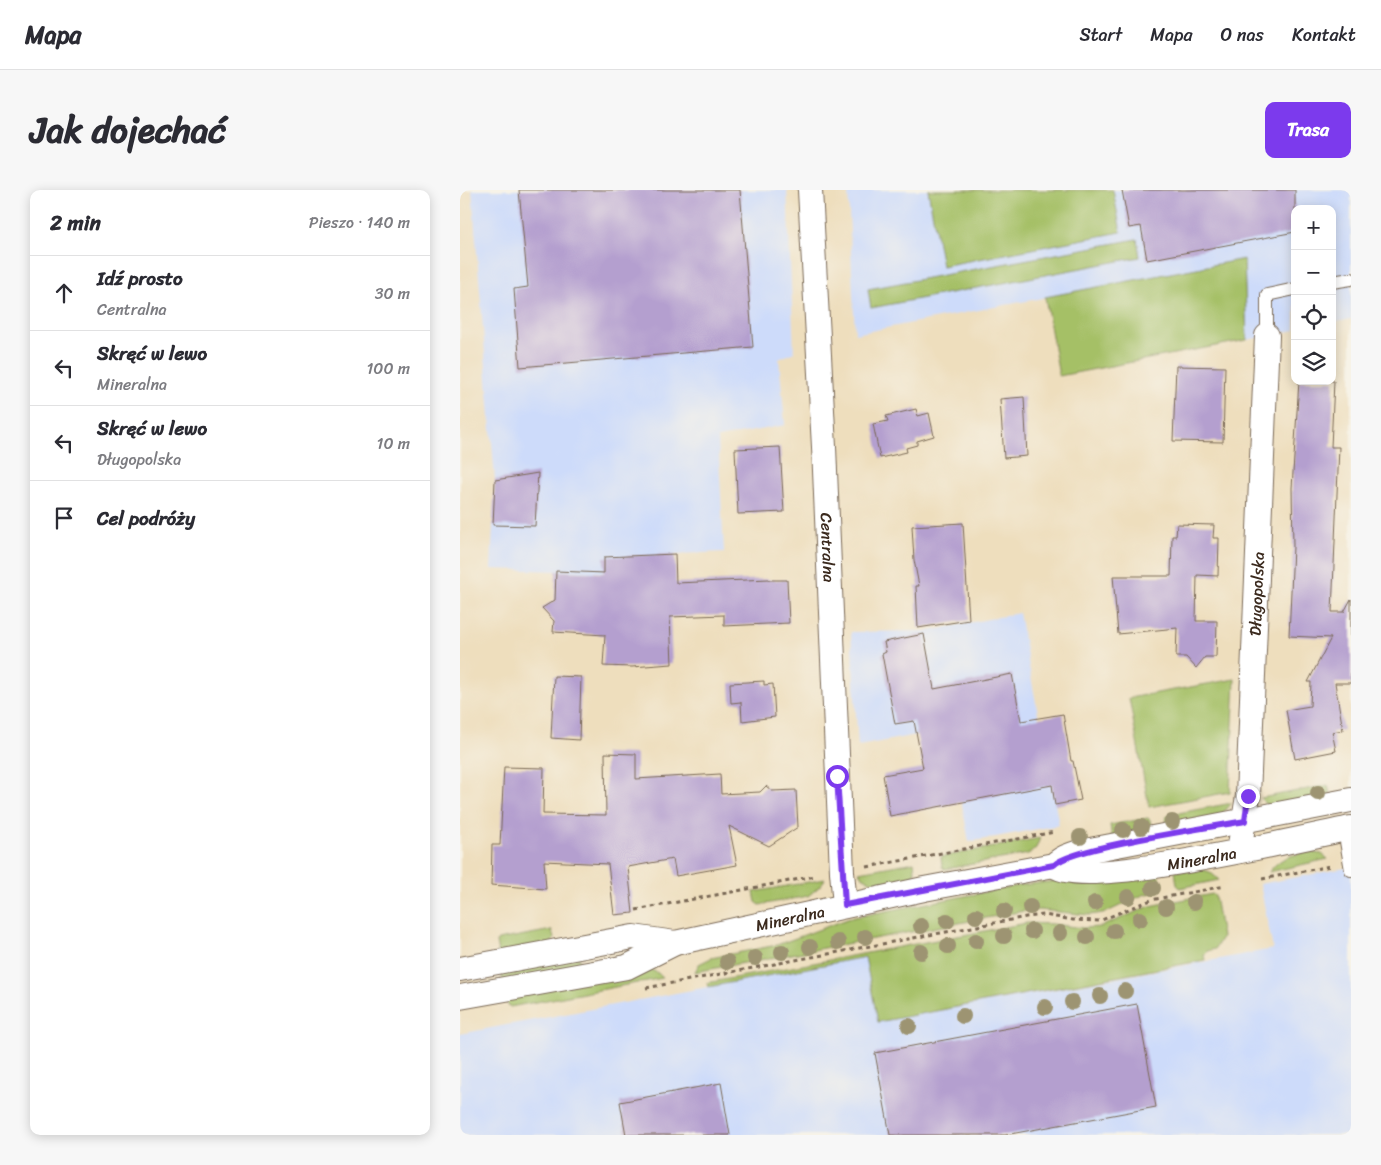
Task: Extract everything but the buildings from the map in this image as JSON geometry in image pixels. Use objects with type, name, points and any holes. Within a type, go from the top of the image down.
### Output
[{"type":"street","name":"Centralna","points":[[810,190],[822,417],[841,862],[845,905]]},
{"type":"street","name":"Długopolska","points":[[1238,851],[1245,821],[1248,796],[1267,336]]},
{"type":"street","name":"Mineralna","points":[[460,997],[627,966],[675,943],[791,919],[845,905],[1054,865],[1058,860],[1069,856],[1101,848],[1351,800]]},
{"type":"street","name":"Mineralna","points":[[1054,865],[1058,869],[1070,871],[1130,870],[1166,865],[1347,829]]},
{"type":"street","name":"Mineralna","points":[[460,969],[633,937],[675,943]]},
{"type":"lane","points":[[1336,281],[1351,278]]},
{"type":"lane","points":[[1267,336],[1266,295],[1291,290]]},
{"type":"lane","points":[[1347,829],[1351,870]]},
{"type":"path","points":[[859,869],[1058,831]]},
{"type":"path","points":[[1262,879],[1337,865]]},
{"type":"path","points":[[628,912],[824,875]]},
{"type":"path","points":[[666,984],[1026,917],[1044,915],[1074,920],[1099,921],[1151,900],[1225,886]]},
{"type":"shaded area","points":[[472,190],[787,190],[794,352],[779,359],[785,425],[718,438],[724,552],[627,556],[628,573],[491,569],[495,480]]},
{"type":"shaded area","points":[[848,190],[1351,190],[1351,319],[1336,322],[1336,205],[1291,205],[1291,331],[1247,340],[1244,259],[855,334]]},
{"type":"shaded area","points":[[1019,613],[1059,825],[969,842],[948,729],[858,746],[851,632],[929,631]]},
{"type":"shaded area","points":[[1351,867],[1351,1135],[460,1135],[460,1034],[866,957],[879,1022],[1273,949],[1260,884]]},
{"type":"green space","points":[[928,190],[1113,190],[1121,232],[942,266]]},
{"type":"green space","points":[[1137,239],[1140,257],[871,308],[868,289]]},
{"type":"green space","points":[[1244,259],[1247,340],[1059,376],[1045,297]]},
{"type":"green space","points":[[1235,679],[1230,792],[1149,807],[1129,698]]},
{"type":"green space","points":[[1328,785],[1330,794],[1270,807],[1261,798]]},
{"type":"green space","points":[[1232,803],[1219,817],[1168,828],[1166,818],[1168,815]]},
{"type":"green space","points":[[1148,818],[1152,831],[1112,838],[1110,825]]},
{"type":"green space","points":[[1040,838],[1036,848],[1029,854],[945,869],[942,867],[941,857]]},
{"type":"green space","points":[[1307,852],[1322,854],[1328,859],[1269,872],[1277,863],[1286,858]]},
{"type":"green space","points":[[914,862],[915,871],[913,876],[891,881],[870,881],[859,872]]},
{"type":"green space","points":[[1204,870],[1210,872],[1219,880],[1180,888],[1177,885],[1175,871]]},
{"type":"green space","points":[[1158,873],[1161,889],[1159,891],[1143,895],[1107,912],[1089,915],[1039,910],[1024,911],[695,972],[699,964],[711,958],[777,945],[850,918],[1022,885]]},
{"type":"green space","points":[[825,879],[808,896],[760,905],[756,902],[754,892]]},
{"type":"green space","points":[[1212,894],[1215,896],[1222,937],[1215,949],[1207,951],[1204,955],[1205,960],[878,1022],[865,957],[708,987],[707,983],[1027,923],[1083,928],[1100,927],[1150,906]]},
{"type":"green space","points":[[552,930],[554,939],[551,944],[498,954],[496,942],[498,940]]},
{"type":"green space","points":[[579,957],[581,965],[503,982],[500,969]]},
{"type":"green space","points":[[649,969],[658,973],[663,978],[510,1007],[507,1004],[506,996]]},
{"type":"route","points":[[837,776],[845,905],[1054,865],[1058,860],[1101,848],[1245,821],[1248,796]]}]
